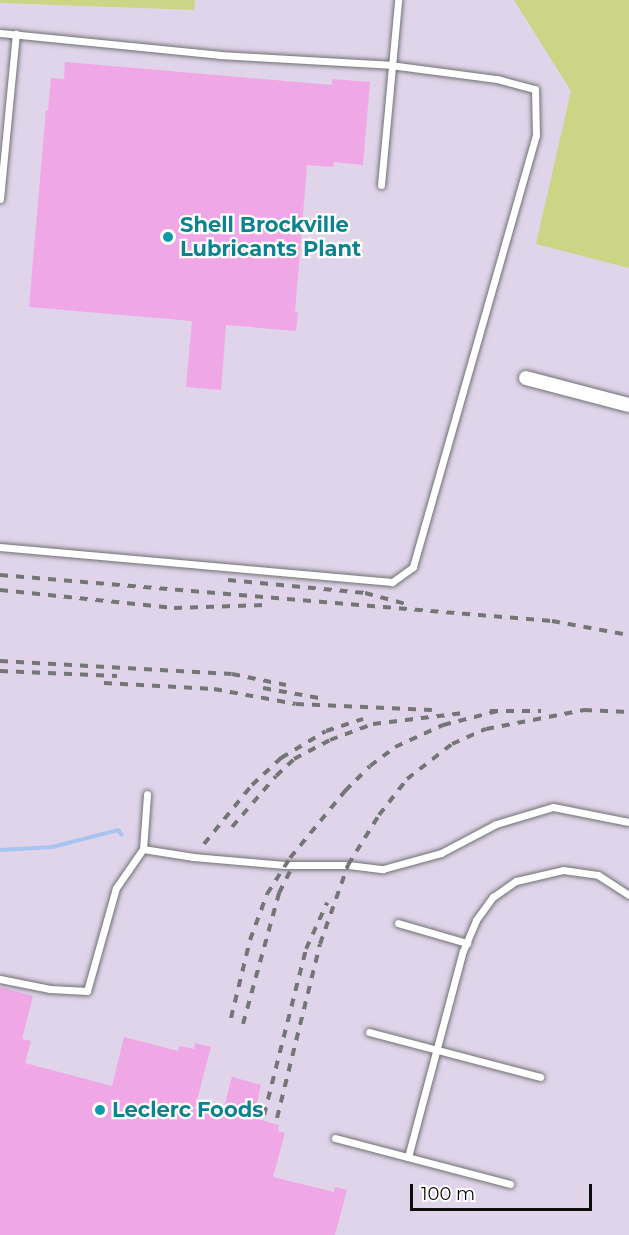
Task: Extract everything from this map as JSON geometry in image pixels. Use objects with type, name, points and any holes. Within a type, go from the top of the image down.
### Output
[{"type":"street","points":[[526,378],[629,405]]},
{"type":"lane","points":[[381,185],[390,65],[398,0]]},
{"type":"lane","points":[[0,33],[219,55],[390,65],[497,79],[535,89],[536,135],[413,567],[392,582],[0,547]]},
{"type":"lane","points":[[0,199],[16,34]]},
{"type":"lane","points":[[0,979],[50,989],[87,991],[116,888],[143,849],[147,794]]},
{"type":"lane","points":[[143,849],[193,857],[274,864],[348,865],[383,869],[441,853],[496,824],[553,807],[629,822]]},
{"type":"lane","points":[[408,1157],[467,942],[476,920],[493,897],[516,881],[562,870],[598,875],[629,895]]},
{"type":"lane","points":[[398,923],[467,942]]},
{"type":"lane","points":[[369,1032],[540,1077]]},
{"type":"lane","points":[[335,1138],[510,1184]]},
{"type":"shaded area","points":[[195,0],[629,0],[629,1235],[0,1235],[0,3],[194,10]]},
{"type":"green space","points":[[0,0],[195,0],[194,10],[0,3]]},
{"type":"green space","points":[[514,0],[629,0],[629,268],[536,244],[571,91]]},
{"type":"building","name":"Shell Brockville Lubricants Plant","points":[[65,62],[332,85],[332,79],[370,82],[363,165],[334,162],[333,167],[307,165],[295,312],[298,312],[296,331],[226,325],[221,390],[186,387],[192,321],[29,307],[46,110],[48,111],[51,78],[64,79]]},
{"type":"building","name":"Leclerc Foods","points":[[0,987],[33,996],[22,1039],[31,1041],[25,1063],[112,1086],[124,1037],[178,1051],[179,1046],[194,1049],[195,1043],[211,1047],[195,1108],[222,1115],[232,1077],[261,1085],[257,1103],[262,1104],[258,1119],[279,1125],[278,1131],[285,1133],[273,1177],[334,1192],[335,1187],[347,1190],[335,1235],[0,1235]]},
{"type":"waterway","points":[[0,850],[52,847],[118,830],[122,835]]},
{"type":"railway","points":[[0,575],[552,621],[629,635]]},
{"type":"railway","points":[[228,580],[365,593],[406,604]]},
{"type":"railway","points":[[0,590],[174,608],[266,605]]},
{"type":"railway","points":[[0,661],[232,674],[286,685]]},
{"type":"railway","points":[[0,671],[117,676]]},
{"type":"railway","points":[[104,683],[214,689],[296,704],[432,710]]},
{"type":"railway","points":[[263,688],[319,698]]},
{"type":"railway","points":[[277,1118],[320,944],[348,865],[379,815],[407,779],[452,744],[486,729],[584,710],[629,712]]},
{"type":"railway","points":[[490,711],[541,711]]},
{"type":"railway","points":[[231,1018],[250,940],[267,894],[290,858],[345,791],[370,766],[395,747],[443,725],[498,711]]},
{"type":"railway","points":[[232,827],[276,776],[294,759],[330,740],[373,724],[463,713]]},
{"type":"railway","points":[[204,844],[252,785],[281,758],[326,731],[363,719]]},
{"type":"railway","points":[[243,1024],[279,893],[291,869]]},
{"type":"railway","points":[[264,1115],[306,949],[327,903]]},
{"type":"place","name":"Shell Brockville Lubricants Plant","points":[[168,237]]},
{"type":"place","name":"Leclerc Foods","points":[[100,1110]]}]
